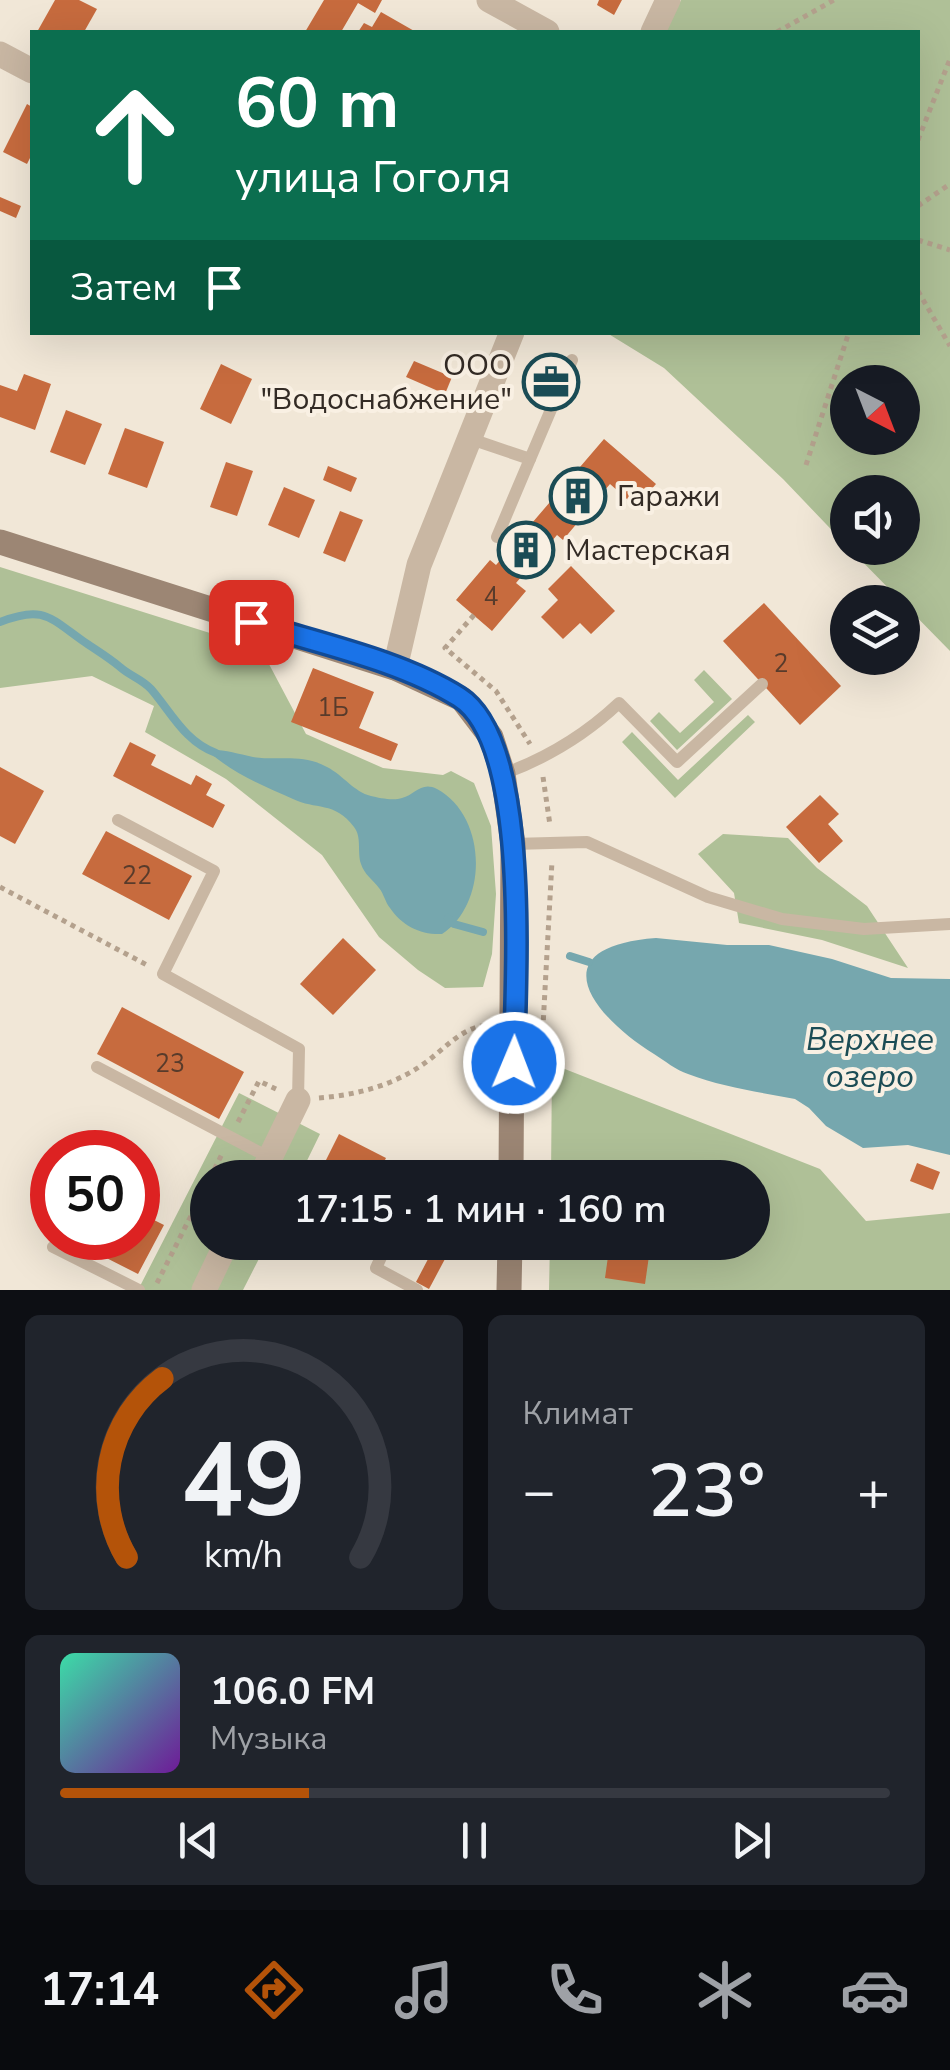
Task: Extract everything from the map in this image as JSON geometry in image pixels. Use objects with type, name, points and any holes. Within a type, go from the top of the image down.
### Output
[{"type":"main road","points":[[0,542],[395,668],[462,698],[492,737],[503,774],[513,844],[511,1160]]},
{"type":"main road","points":[[509,1290],[510,1260]]},
{"type":"street","points":[[488,0],[544,30]]},
{"type":"street","points":[[654,30],[668,0]]},
{"type":"street","points":[[0,54],[30,70]]},
{"type":"street","points":[[395,668],[419,565],[511,335]]},
{"type":"street","points":[[269,1160],[298,1100]]},
{"type":"street","points":[[204,1290],[219,1260]]},
{"type":"lane","points":[[498,537],[572,360]]},
{"type":"lane","points":[[470,439],[530,459]]},
{"type":"lane","points":[[503,774],[540,761],[596,724],[619,703],[677,762],[762,684]]},
{"type":"lane","points":[[118,820],[214,872],[163,974],[299,1050],[298,1100]]},
{"type":"lane","points":[[513,844],[587,842],[708,897],[782,919],[864,928],[950,924]]},
{"type":"lane","points":[[97,1066],[252,1160]]},
{"type":"lane","points":[[78,1260],[139,1290]]},
{"type":"lane","points":[[380,1260],[376,1268],[417,1290]]},
{"type":"path","points":[[781,30],[834,0]]},
{"type":"path","points":[[920,135],[950,59]]},
{"type":"path","points":[[920,205],[950,184]]},
{"type":"path","points":[[920,241],[950,250]]},
{"type":"path","points":[[920,294],[950,346]]},
{"type":"path","points":[[806,465],[847,335]]},
{"type":"path","points":[[539,1102],[553,843]]},
{"type":"path","points":[[0,887],[163,974]]},
{"type":"path","points":[[260,1081],[298,1100],[340,1096],[384,1085],[421,1066],[474,1026],[497,1025]]},
{"type":"path","points":[[153,1290],[190,1217]]},
{"type":"green space","points":[[681,0],[950,0],[950,651],[920,620],[920,585],[885,585],[866,565],[920,565],[920,475],[830,475],[830,528],[664,368],[610,335],[920,335],[920,30],[666,30]]},
{"type":"green space","points":[[0,567],[261,649],[306,734],[383,768],[443,775],[451,771],[474,783],[491,826],[496,894],[492,954],[483,987],[445,988],[379,937],[322,855],[226,779],[145,732],[154,706],[92,676],[0,688]]},
{"type":"green space","points":[[704,670],[732,699],[677,750],[650,721],[659,712],[680,733],[714,702],[694,680]]},
{"type":"green space","points":[[748,715],[755,722],[675,798],[622,742],[632,732],[678,780]]},
{"type":"green space","points":[[723,834],[788,838],[817,868],[867,906],[908,968],[822,940],[739,923],[734,893],[698,854]]},
{"type":"green space","points":[[552,1064],[820,1169],[866,1221],[950,1213],[950,1290],[549,1290],[550,1260],[770,1260],[770,1160],[551,1160]]},
{"type":"green space","points":[[239,1093],[320,1134],[307,1160],[205,1160]]},
{"type":"green space","points":[[190,1189],[190,1260],[258,1260],[243,1290],[138,1290],[153,1260],[160,1260],[160,1247]]},
{"type":"water","points":[[207,750],[309,760],[333,770],[365,794],[382,798],[402,798],[427,787],[437,789],[453,802],[473,839],[474,882],[457,920],[442,934],[419,931],[406,924],[388,906],[381,890],[362,868],[358,835],[347,819],[259,784]]},
{"type":"water","name":"Верхнее озеро","points":[[656,938],[769,945],[891,978],[950,979],[950,1155],[908,1145],[863,1148],[826,1126],[795,1099],[688,1074],[631,1038],[596,1002],[588,984],[588,968],[598,954],[620,944]]},
{"type":"building","points":[[55,0],[79,0],[97,9],[85,30],[38,30]]},
{"type":"building","points":[[324,0],[382,0],[375,13],[358,3],[342,30],[306,30]]},
{"type":"building","points":[[599,0],[622,0],[614,15],[597,5]]},
{"type":"building","points":[[381,12],[412,30],[359,30],[364,23],[372,27]]},
{"type":"building","points":[[27,104],[27,164],[3,152]]},
{"type":"building","points":[[0,197],[21,206],[16,218],[0,211]]},
{"type":"building","points":[[414,361],[452,377],[445,394],[406,377]]},
{"type":"building","points":[[221,364],[252,379],[231,424],[200,409]]},
{"type":"building","points":[[24,374],[51,384],[35,430],[0,417],[0,385],[17,391]]},
{"type":"building","points":[[66,410],[102,424],[85,465],[50,452]]},
{"type":"building","points":[[125,428],[164,442],[147,488],[108,474]]},
{"type":"building","points":[[604,439],[656,484],[636,507],[610,484],[563,540],[557,535],[516,583],[526,591],[492,631],[456,600],[490,560],[496,565]]},
{"type":"building","points":[[226,462],[253,471],[237,516],[210,507]]},
{"type":"building","points":[[328,466],[357,478],[351,492],[323,480]]},
{"type":"building","points":[[284,487],[315,500],[299,538],[268,525]]},
{"type":"building","points":[[340,511],[363,520],[345,562],[323,553]]},
{"type":"building","points":[[571,566],[615,611],[591,634],[580,623],[563,639],[541,617],[558,600],[548,589]]},
{"type":"building","points":[[764,603],[841,686],[800,725],[723,641]]},
{"type":"building","points":[[313,668],[374,692],[359,728],[398,744],[391,761],[291,722]]},
{"type":"building","points":[[130,742],[156,755],[151,765],[191,785],[196,775],[212,784],[206,795],[225,805],[213,828],[113,776]]},
{"type":"building","points":[[0,767],[44,791],[15,844],[0,836]]},
{"type":"building","points":[[820,795],[839,814],[828,824],[843,841],[819,863],[786,827]]},
{"type":"building","points":[[106,831],[192,876],[169,920],[82,874]]},
{"type":"building","points":[[343,938],[376,970],[333,1015],[300,984]]},
{"type":"building","points":[[122,1007],[244,1072],[219,1119],[97,1054]]},
{"type":"building","points":[[339,1134],[386,1158],[385,1160],[326,1160]]},
{"type":"building","points":[[917,1163],[940,1172],[933,1190],[910,1181]]},
{"type":"building","points":[[110,1260],[145,1260],[138,1274]]},
{"type":"building","points":[[428,1260],[444,1260],[429,1289],[416,1282]]},
{"type":"building","points":[[608,1260],[648,1260],[645,1284],[605,1278]]},
{"type":"waterway","points":[[0,622],[26,614],[53,620],[147,686],[187,734],[216,753]]},
{"type":"waterway","points":[[448,918],[454,924],[483,932]]},
{"type":"waterway","points":[[570,956],[589,962]]},
{"type":"place","name":"ООО \"Водоснабжение\"","points":[[551,382]]},
{"type":"place","name":"Гаражи","points":[[578,496]]},
{"type":"place","name":"Мастерская","points":[[526,550]]},
{"type":"route","points":[[251,622],[395,668],[462,698],[492,737],[503,774],[513,844],[514,1063]]}]
